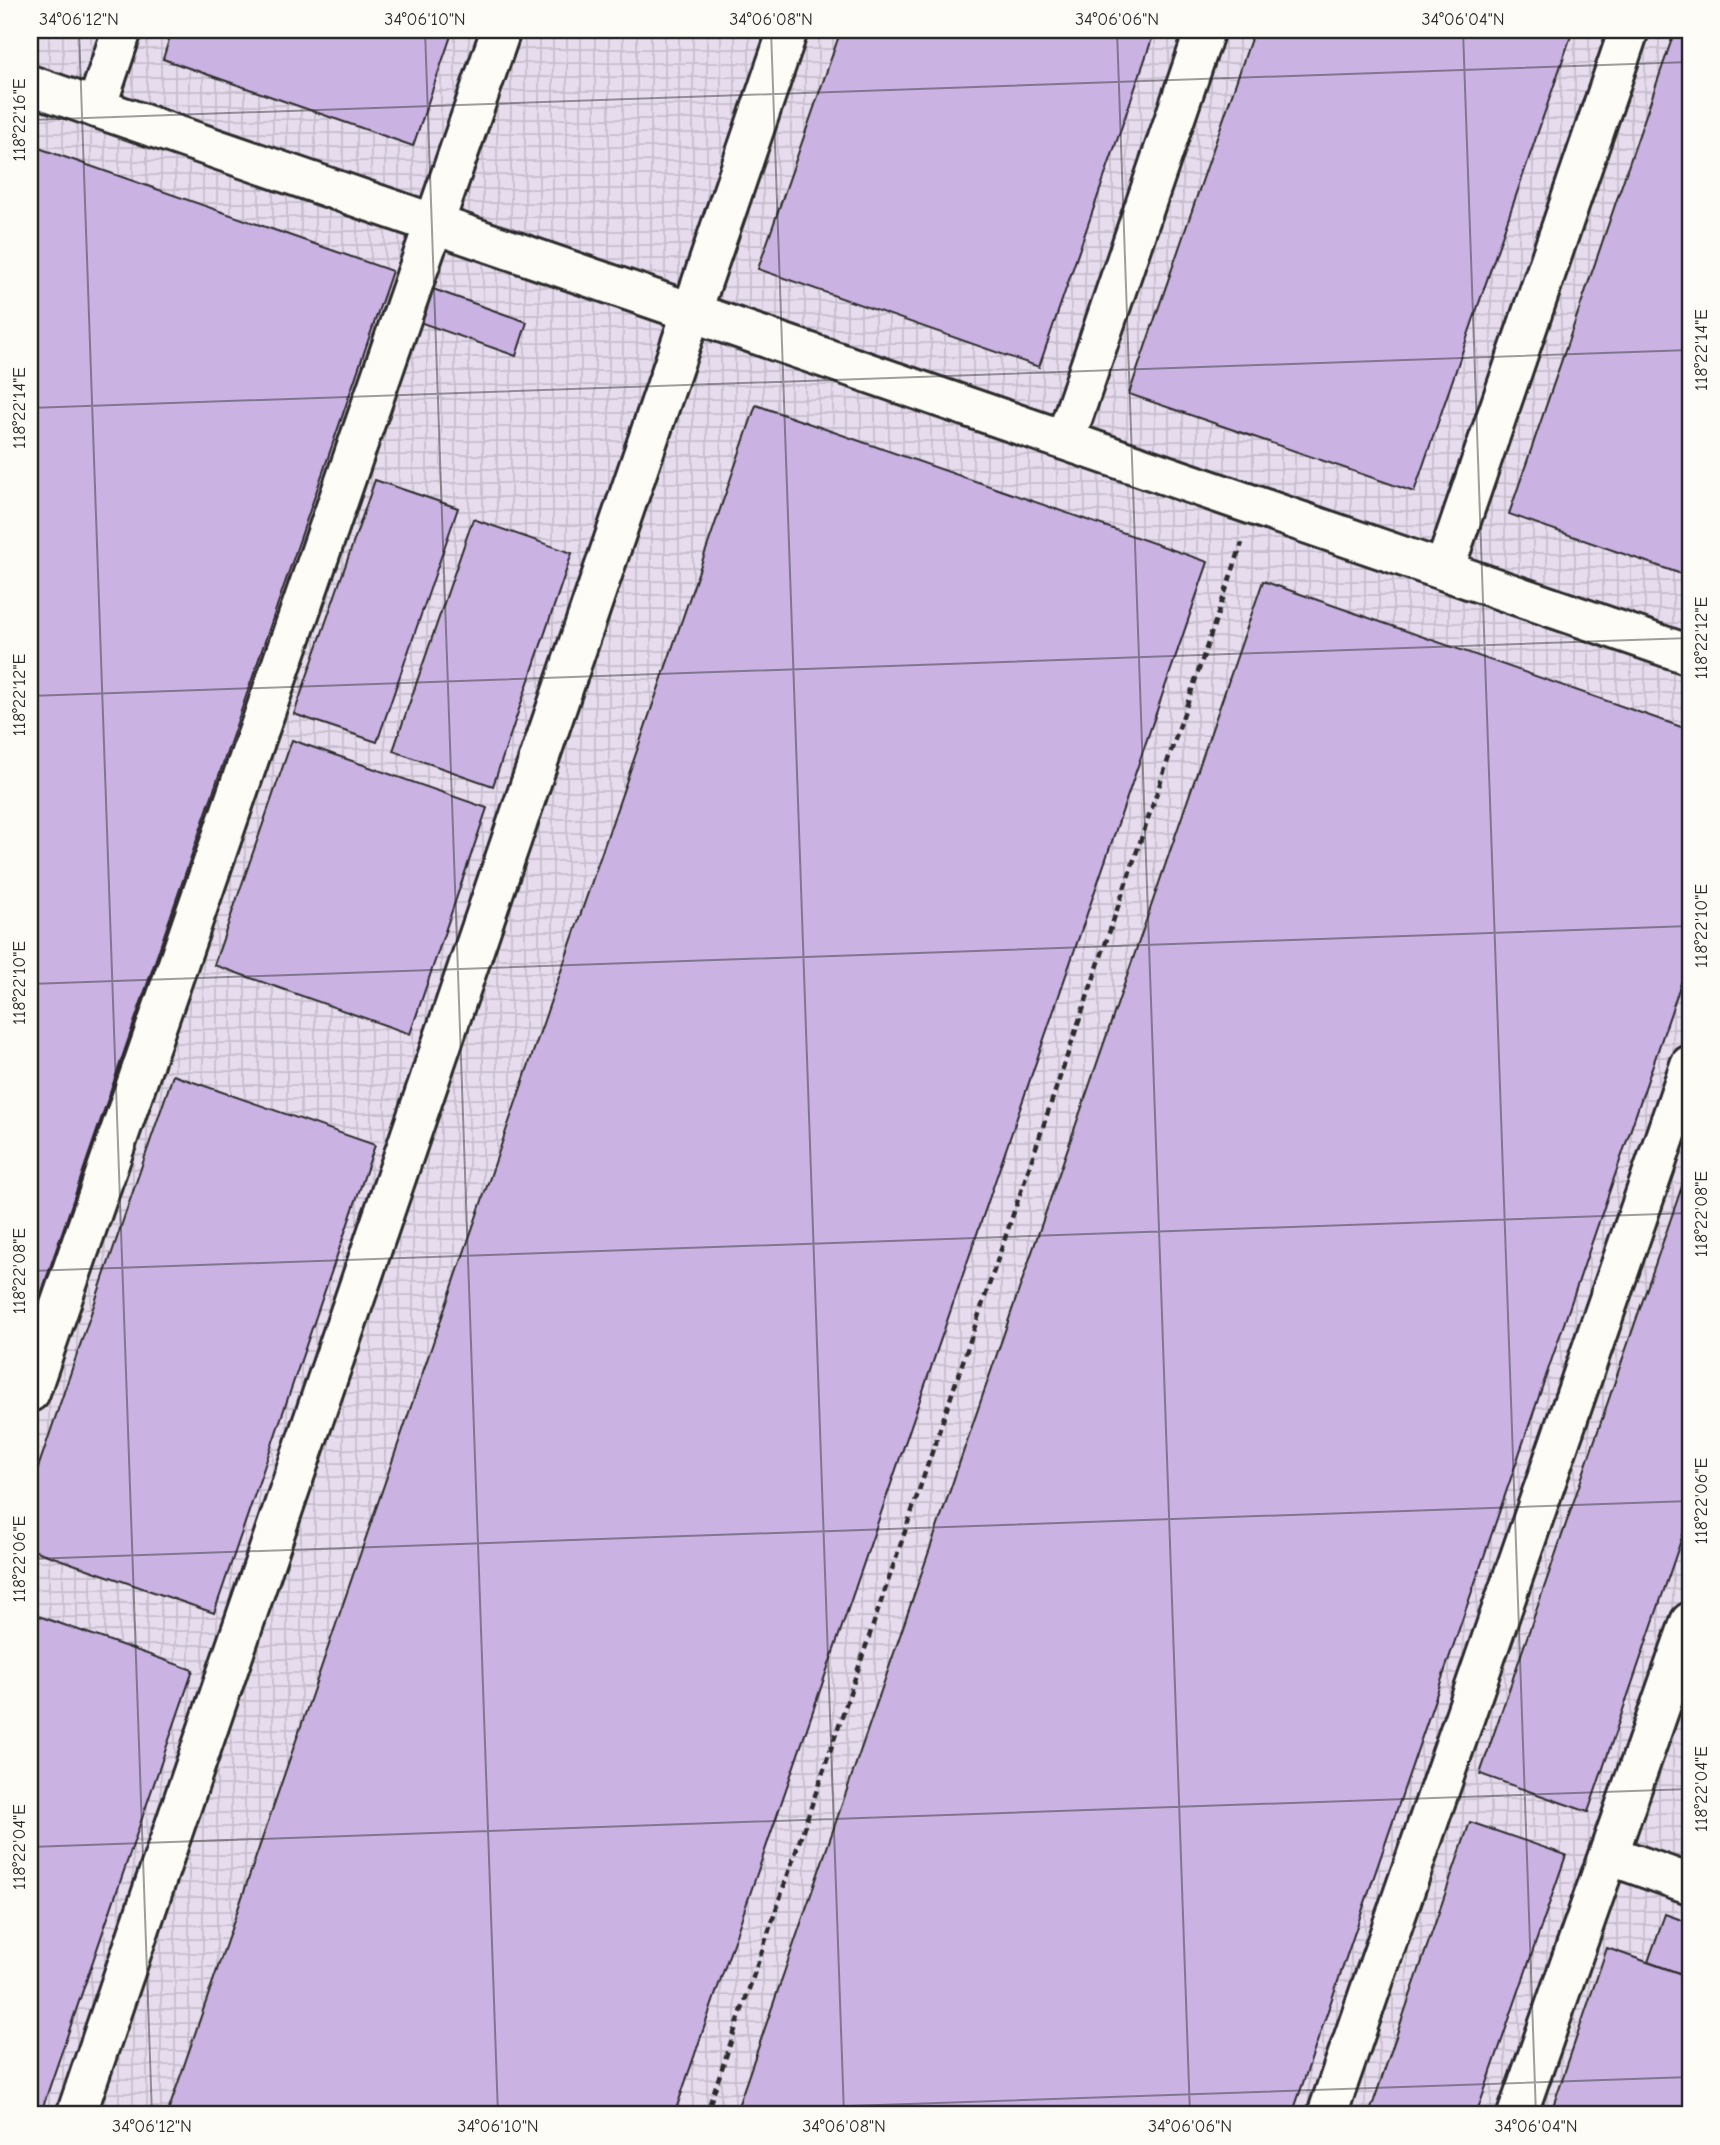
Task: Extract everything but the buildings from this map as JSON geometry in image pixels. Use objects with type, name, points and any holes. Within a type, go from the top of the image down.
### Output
[{"type":"lane","points":[[96,108],[122,30]]},
{"type":"lane","points":[[30,1392],[501,30]]},
{"type":"lane","points":[[76,2115],[788,30]]},
{"type":"lane","points":[[1065,440],[1205,30]]},
{"type":"lane","points":[[1444,570],[1629,30]]},
{"type":"lane","points":[[30,85],[1690,654]]},
{"type":"lane","points":[[1327,2115],[1690,1065]]},
{"type":"lane","points":[[1517,2115],[1690,1622]]},
{"type":"lane","points":[[1609,1856],[1690,1884]]},
{"type":"path","points":[[706,2115],[1255,505]]},
{"type":"shaded area","points":[[30,30],[1690,30],[1689,2115],[30,2115]]}]
